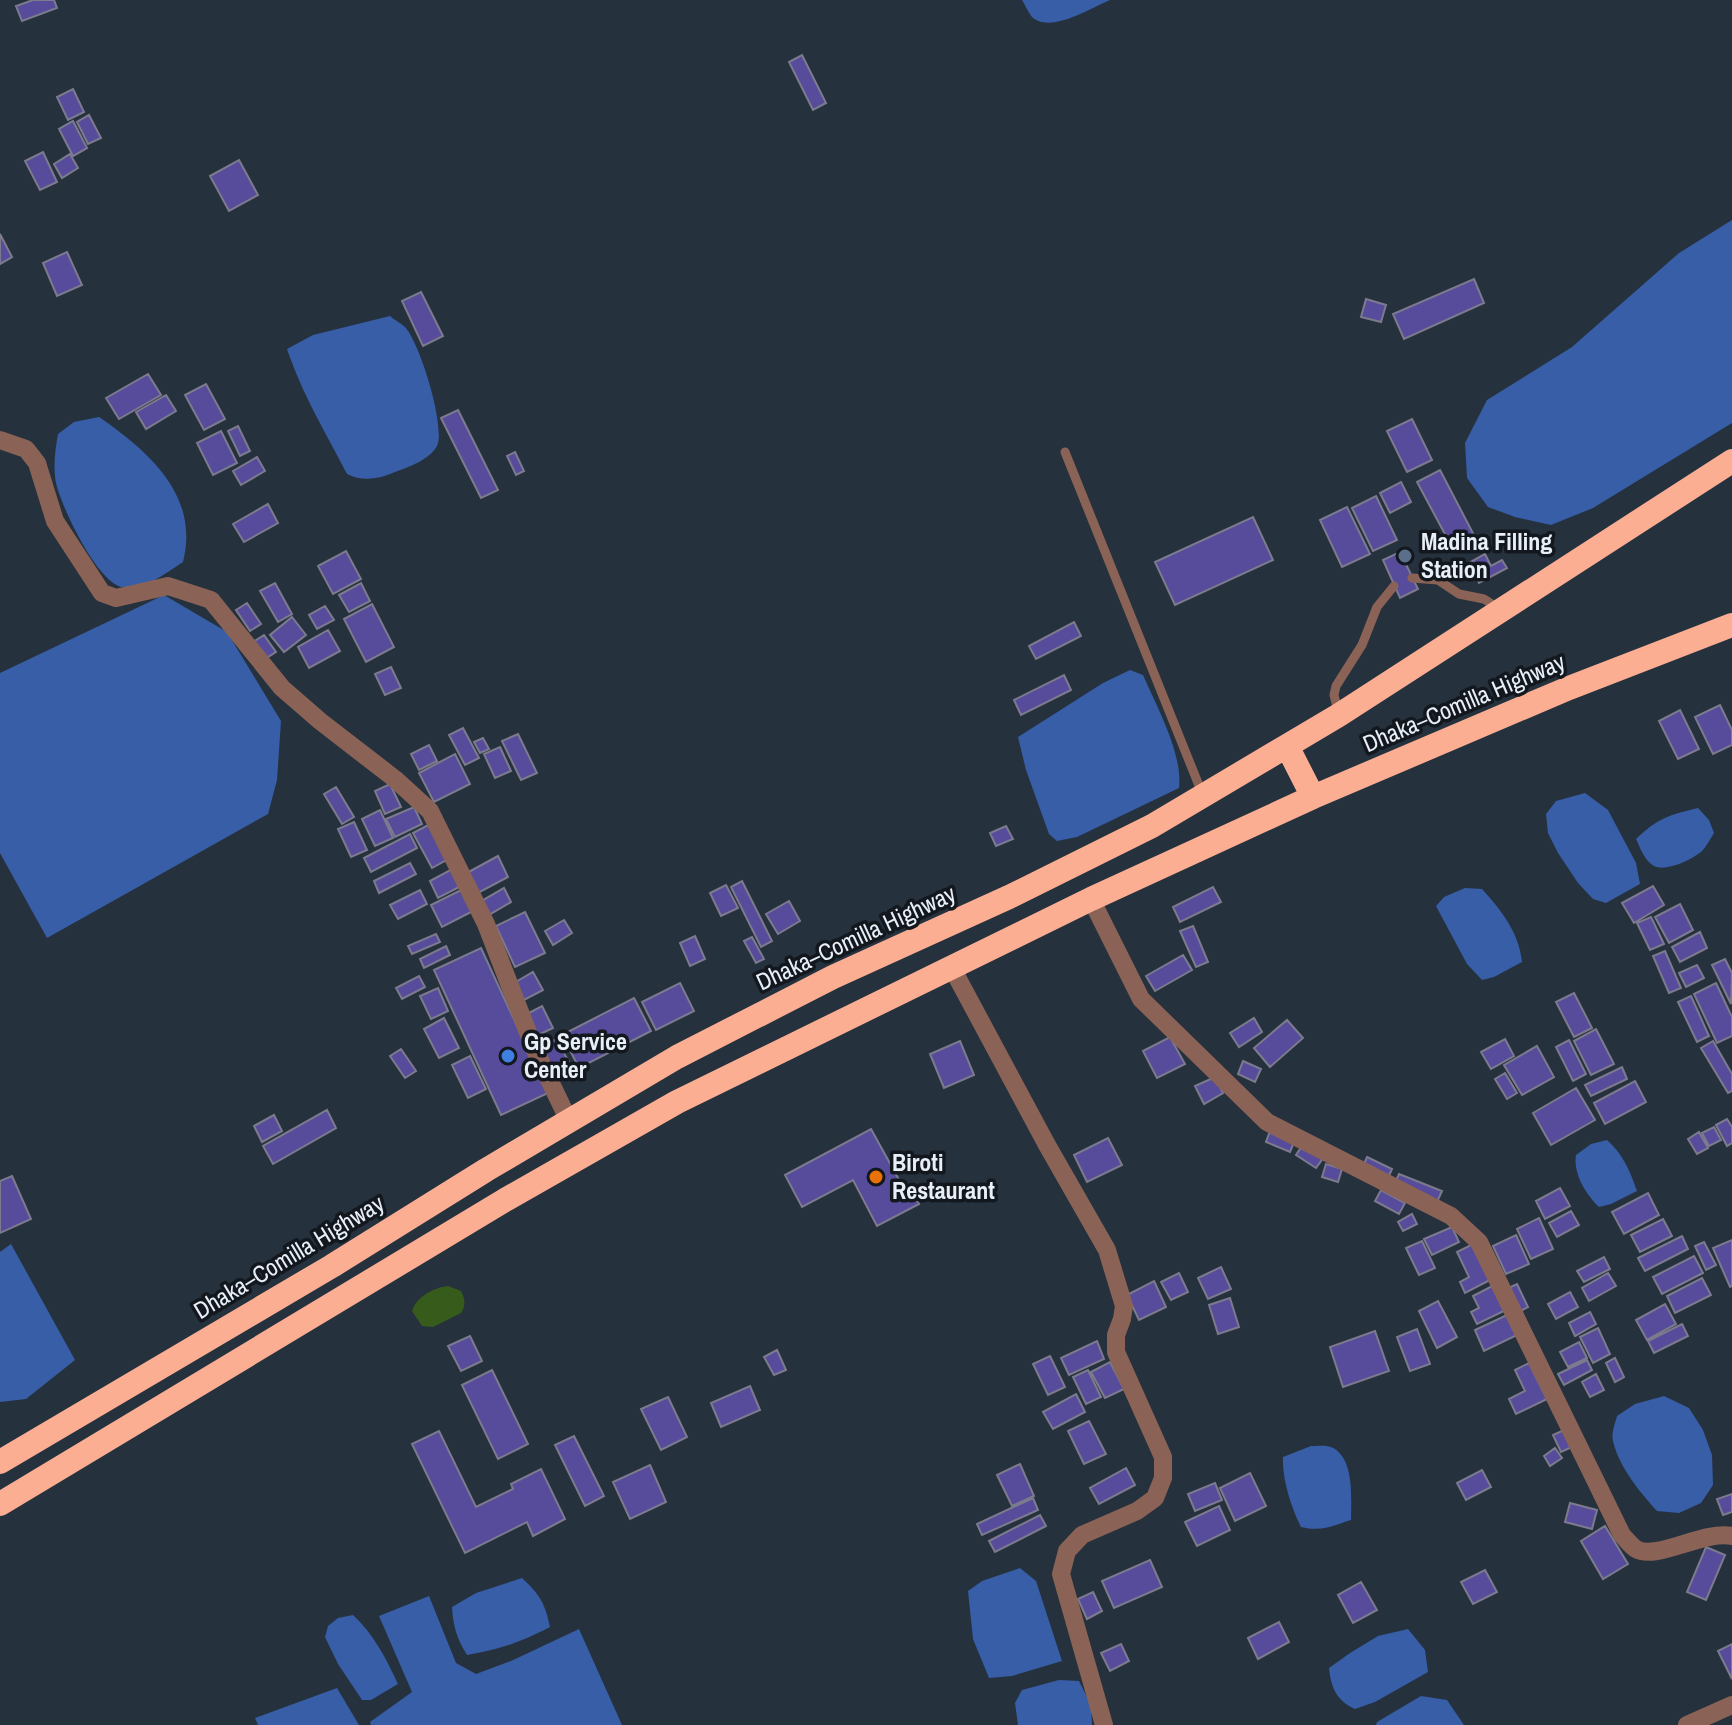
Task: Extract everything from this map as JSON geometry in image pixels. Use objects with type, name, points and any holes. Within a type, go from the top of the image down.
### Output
[{"type":"highway","name":"Dhaka–Comilla Highway","points":[[0,1462],[677,1057],[833,977],[1009,897],[1152,826],[1339,715],[1732,461]]},
{"type":"highway","name":"Dhaka–Comilla Highway","points":[[0,1504],[505,1200],[677,1102],[951,966],[1313,797],[1569,688],[1732,625]]},
{"type":"highway","points":[[1287,746],[1313,797]]},
{"type":"highway","points":[[332,1266],[350,1293]]},
{"type":"street","points":[[0,440],[26,449],[37,463],[55,521],[102,593],[116,598],[168,586],[211,600],[282,688],[430,811],[486,924],[534,1048],[569,1121]]},
{"type":"street","points":[[1091,899],[1141,999],[1267,1122],[1451,1216],[1479,1242],[1622,1535],[1637,1550],[1651,1553],[1700,1538],[1725,1534],[1732,1536]]},
{"type":"street","points":[[951,966],[1107,1250],[1124,1306],[1116,1335],[1116,1352],[1163,1457],[1163,1478],[1155,1498],[1137,1511],[1082,1535],[1067,1551],[1061,1574],[1104,1725]]},
{"type":"street","points":[[1687,1725],[1732,1705]]},
{"type":"lane","points":[[1065,452],[1203,796]]},
{"type":"lane","points":[[1412,578],[1438,580],[1459,594],[1484,599],[1502,610]]},
{"type":"lane","points":[[1339,715],[1334,695],[1336,686],[1362,645],[1377,607],[1394,586]]},
{"type":"green space","points":[[448,1286],[461,1291],[464,1308],[461,1313],[433,1327],[422,1326],[412,1311],[417,1301]]},
{"type":"water","points":[[1022,0],[1110,0],[1071,18],[1049,23],[1032,17]]},
{"type":"water","points":[[1732,220],[1732,423],[1593,508],[1551,525],[1488,507],[1467,478],[1465,443],[1487,400],[1572,347],[1679,253]]},
{"type":"water","points":[[390,316],[405,327],[418,350],[435,404],[439,436],[437,446],[424,459],[377,478],[359,478],[347,474],[307,398],[287,349],[313,335]]},
{"type":"water","points":[[99,417],[152,460],[177,496],[184,516],[186,538],[183,562],[137,587],[121,587],[101,571],[73,525],[56,483],[58,434],[74,422]]},
{"type":"water","points":[[164,595],[227,632],[281,721],[277,780],[268,814],[47,938],[0,853],[0,673]]},
{"type":"water","points":[[1130,670],[1143,675],[1162,716],[1177,760],[1179,788],[1077,837],[1057,841],[1049,834],[1026,770],[1018,737],[1103,683]]},
{"type":"water","points":[[1585,793],[1608,810],[1636,863],[1640,884],[1606,903],[1593,899],[1578,883],[1548,833],[1546,814],[1556,801]]},
{"type":"water","points":[[1698,808],[1709,820],[1714,833],[1703,850],[1673,866],[1651,864],[1636,839],[1664,818]]},
{"type":"water","points":[[1465,888],[1482,889],[1502,913],[1517,941],[1522,962],[1494,977],[1482,980],[1467,964],[1436,906],[1444,897]]},
{"type":"water","points":[[1607,1140],[1625,1163],[1637,1191],[1599,1207],[1582,1183],[1576,1169],[1576,1155],[1591,1144]]},
{"type":"water","points":[[11,1244],[75,1360],[26,1399],[0,1402],[0,1252]]},
{"type":"water","points":[[1664,1396],[1689,1408],[1703,1430],[1712,1455],[1713,1485],[1701,1503],[1679,1513],[1657,1511],[1625,1469],[1613,1438],[1617,1416],[1635,1404]]},
{"type":"water","points":[[1311,1446],[1331,1447],[1344,1460],[1350,1479],[1351,1520],[1321,1529],[1301,1527],[1288,1493],[1283,1457]]},
{"type":"water","points":[[1020,1568],[1036,1581],[1062,1661],[1012,1676],[989,1678],[973,1639],[968,1591],[982,1581]]},
{"type":"water","points":[[522,1578],[541,1600],[550,1627],[510,1644],[467,1655],[456,1632],[452,1607],[476,1593]]},
{"type":"water","points":[[429,1596],[456,1663],[476,1674],[579,1629],[622,1725],[371,1725],[370,1722],[412,1692],[379,1616]]},
{"type":"water","points":[[353,1615],[373,1638],[398,1684],[371,1700],[362,1700],[338,1664],[325,1637],[328,1626],[338,1618]]},
{"type":"water","points":[[1408,1629],[1425,1650],[1428,1672],[1375,1702],[1355,1709],[1339,1698],[1331,1682],[1329,1668],[1378,1636]]},
{"type":"water","points":[[1059,1680],[1079,1681],[1091,1705],[1092,1725],[1018,1725],[1015,1703],[1022,1690]]},
{"type":"water","points":[[337,1688],[359,1725],[258,1725],[255,1718]]},
{"type":"water","points":[[1421,1696],[1447,1700],[1464,1725],[1376,1725],[1377,1722]]},
{"type":"building","points":[[33,0],[54,0],[57,8],[22,21],[16,6]]},
{"type":"building","points":[[802,55],[826,103],[813,110],[789,62]]},
{"type":"building","points":[[73,89],[84,112],[68,120],[57,97]]},
{"type":"building","points":[[89,115],[101,138],[88,144],[77,122]]},
{"type":"building","points":[[73,121],[87,148],[73,156],[59,129]]},
{"type":"building","points":[[43,152],[57,182],[40,190],[25,161]]},
{"type":"building","points":[[70,154],[78,168],[62,178],[54,164]]},
{"type":"building","points":[[239,160],[258,195],[229,211],[210,176]]},
{"type":"building","points":[[0,234],[12,257],[0,264]]},
{"type":"building","points":[[67,252],[82,285],[57,296],[43,263]]},
{"type":"building","points":[[1474,279],[1484,303],[1404,339],[1393,314]]},
{"type":"building","points":[[421,292],[443,336],[423,346],[402,301]]},
{"type":"building","points":[[1366,299],[1386,305],[1381,322],[1361,317]]},
{"type":"building","points":[[148,374],[161,395],[119,419],[106,398]]},
{"type":"building","points":[[206,384],[225,419],[204,430],[185,395]]},
{"type":"building","points":[[166,395],[176,411],[146,429],[136,412]]},
{"type":"building","points":[[458,410],[498,490],[481,498],[441,418]]},
{"type":"building","points":[[1412,419],[1432,460],[1407,472],[1387,431]]},
{"type":"building","points":[[238,426],[250,451],[240,456],[228,431]]},
{"type":"building","points":[[221,431],[237,463],[213,475],[197,443]]},
{"type":"building","points":[[515,452],[524,471],[516,475],[507,456]]},
{"type":"building","points":[[257,457],[265,471],[241,485],[233,471]]},
{"type":"building","points":[[1440,470],[1476,539],[1454,551],[1417,482]]},
{"type":"building","points":[[1401,482],[1411,502],[1390,513],[1380,493]]},
{"type":"building","points":[[1376,496],[1397,540],[1373,551],[1352,508]]},
{"type":"building","points":[[268,504],[278,523],[244,542],[233,524]]},
{"type":"building","points":[[1347,507],[1370,554],[1342,567],[1320,520]]},
{"type":"building","points":[[1253,517],[1273,560],[1175,605],[1155,562]]},
{"type":"building","points":[[346,551],[361,579],[333,594],[318,566]]},
{"type":"building","points":[[1400,552],[1418,589],[1400,598],[1383,560]]},
{"type":"building","points":[[1485,554],[1491,566],[1502,560],[1507,568],[1479,583],[1469,563]]},
{"type":"building","points":[[275,583],[292,614],[278,622],[260,591]]},
{"type":"building","points":[[361,583],[370,601],[349,612],[339,595]]},
{"type":"building","points":[[247,603],[261,624],[250,631],[236,610]]},
{"type":"building","points":[[372,604],[394,647],[366,662],[344,619]]},
{"type":"building","points":[[325,606],[334,620],[317,629],[309,615]]},
{"type":"building","points":[[292,617],[306,635],[284,652],[270,635]]},
{"type":"building","points":[[1074,622],[1081,636],[1036,659],[1029,646]]},
{"type":"building","points":[[328,630],[340,651],[309,668],[298,647]]},
{"type":"building","points":[[264,635],[276,652],[265,659],[253,642]]},
{"type":"building","points":[[391,667],[401,688],[385,695],[375,674]]},
{"type":"building","points":[[1064,675],[1071,690],[1021,715],[1014,700]]},
{"type":"building","points":[[1720,705],[1732,730],[1732,745],[1713,754],[1695,717]]},
{"type":"building","points":[[1680,710],[1699,749],[1678,759],[1659,721]]},
{"type":"building","points":[[463,728],[479,758],[465,765],[449,735]]},
{"type":"building","points":[[518,734],[537,773],[521,780],[502,741]]},
{"type":"building","points":[[483,738],[489,749],[480,753],[474,742]]},
{"type":"building","points":[[429,745],[437,761],[419,770],[411,754]]},
{"type":"building","points":[[500,747],[511,771],[495,778],[484,754]]},
{"type":"building","points":[[455,754],[470,784],[434,802],[419,773]]},
{"type":"building","points":[[390,784],[401,807],[385,814],[375,791]]},
{"type":"building","points":[[336,787],[354,817],[342,824],[324,794]]},
{"type":"building","points":[[414,807],[422,824],[395,837],[386,819]]},
{"type":"building","points":[[380,810],[393,838],[375,846],[362,819]]},
{"type":"building","points":[[354,822],[367,850],[351,857],[338,829]]},
{"type":"building","points":[[432,823],[450,858],[432,868],[413,833]]},
{"type":"building","points":[[1006,826],[1013,839],[996,846],[990,833]]},
{"type":"building","points":[[410,834],[417,848],[371,872],[364,858]]},
{"type":"building","points":[[498,856],[508,877],[476,894],[465,874]]},
{"type":"building","points":[[410,863],[416,874],[379,893],[374,881]]},
{"type":"building","points":[[454,868],[463,885],[438,898],[430,881]]},
{"type":"building","points":[[742,881],[772,941],[761,947],[731,887]]},
{"type":"building","points":[[726,885],[738,908],[721,916],[710,893]]},
{"type":"building","points":[[1653,886],[1664,905],[1634,923],[1622,903]]},
{"type":"building","points":[[1213,887],[1221,902],[1180,922],[1173,907]]},
{"type":"building","points":[[465,888],[475,910],[442,927],[431,905]]},
{"type":"building","points":[[504,888],[511,902],[487,916],[480,902]]},
{"type":"building","points":[[420,890],[427,904],[398,919],[390,905]]},
{"type":"building","points":[[789,901],[800,921],[778,934],[766,914]]},
{"type":"building","points":[[1680,904],[1693,930],[1669,943],[1655,917]]},
{"type":"building","points":[[525,912],[545,953],[515,967],[496,926]]},
{"type":"building","points":[[1651,917],[1664,944],[1650,950],[1637,923]]},
{"type":"building","points":[[564,920],[572,933],[553,945],[545,931]]},
{"type":"building","points":[[1193,926],[1208,962],[1196,967],[1180,931]]},
{"type":"building","points":[[1700,932],[1707,948],[1680,962],[1672,947]]},
{"type":"building","points":[[436,934],[440,942],[412,954],[408,946]]},
{"type":"building","points":[[695,936],[705,959],[690,966],[680,943]]},
{"type":"building","points":[[752,937],[764,959],[756,963],[744,941]]},
{"type":"building","points":[[446,946],[450,955],[424,968],[420,959]]},
{"type":"building","points":[[481,948],[548,1093],[501,1115],[434,970]]},
{"type":"building","points":[[1665,951],[1681,988],[1669,993],[1653,956]]},
{"type":"building","points":[[1183,955],[1192,970],[1155,991],[1146,976]]},
{"type":"building","points":[[1725,959],[1732,973],[1731,1004],[1712,965]]},
{"type":"building","points":[[1697,965],[1704,978],[1686,987],[1679,973]]},
{"type":"building","points":[[533,972],[543,990],[524,1000],[514,983]]},
{"type":"building","points":[[419,976],[425,987],[402,999],[396,988]]},
{"type":"building","points":[[680,983],[694,1011],[656,1030],[642,1002]]},
{"type":"building","points":[[1716,983],[1732,1017],[1732,1036],[1717,1043],[1694,994]]},
{"type":"building","points":[[438,988],[448,1011],[431,1019],[420,996]]},
{"type":"building","points":[[1574,993],[1592,1028],[1574,1037],[1556,1002]]},
{"type":"building","points":[[1691,996],[1709,1036],[1697,1042],[1678,1002]]},
{"type":"building","points":[[634,998],[651,1031],[579,1068],[562,1035]]},
{"type":"building","points":[[542,1006],[553,1028],[536,1036],[525,1015]]},
{"type":"building","points":[[444,1018],[459,1048],[439,1058],[424,1029]]},
{"type":"building","points":[[1254,1018],[1262,1032],[1239,1047],[1230,1033]]},
{"type":"building","points":[[1287,1020],[1303,1038],[1270,1067],[1254,1048]]},
{"type":"building","points":[[1596,1029],[1614,1064],[1591,1075],[1574,1041]]},
{"type":"building","points":[[1170,1037],[1185,1064],[1157,1078],[1143,1051]]},
{"type":"building","points":[[556,1039],[573,1069],[554,1079],[537,1049]]},
{"type":"building","points":[[1505,1039],[1514,1056],[1491,1069],[1481,1052]]},
{"type":"building","points":[[1569,1040],[1586,1074],[1573,1081],[1556,1047]]},
{"type":"building","points":[[960,1041],[974,1075],[944,1088],[930,1054]]},
{"type":"building","points":[[1713,1041],[1732,1074],[1732,1091],[1728,1093],[1701,1048]]},
{"type":"building","points":[[1537,1046],[1554,1077],[1522,1095],[1504,1065]]},
{"type":"building","points":[[401,1049],[416,1071],[405,1078],[390,1056]]},
{"type":"building","points":[[470,1056],[486,1089],[468,1098],[452,1065]]},
{"type":"building","points":[[1243,1061],[1261,1069],[1255,1082],[1238,1074]]},
{"type":"building","points":[[1622,1067],[1627,1079],[1591,1096],[1585,1085]]},
{"type":"building","points":[[1505,1073],[1517,1093],[1507,1099],[1495,1079]]},
{"type":"building","points":[[1215,1077],[1223,1093],[1204,1104],[1195,1086]]},
{"type":"building","points":[[1635,1081],[1646,1102],[1605,1124],[1594,1103]]},
{"type":"building","points":[[1576,1088],[1595,1120],[1551,1145],[1533,1113]]},
{"type":"building","points":[[327,1110],[336,1128],[273,1164],[263,1146]]},
{"type":"building","points":[[274,1115],[282,1131],[262,1142],[254,1126]]},
{"type":"building","points":[[1727,1119],[1732,1127],[1732,1143],[1727,1146],[1716,1125]]},
{"type":"building","points":[[1714,1127],[1721,1140],[1709,1146],[1702,1133]]},
{"type":"building","points":[[871,1129],[903,1187],[908,1184],[919,1204],[877,1226],[853,1180],[802,1207],[785,1175]]},
{"type":"building","points":[[1270,1131],[1295,1140],[1290,1152],[1266,1142]]},
{"type":"building","points":[[1699,1132],[1708,1148],[1697,1154],[1688,1139]]},
{"type":"building","points":[[1108,1138],[1122,1165],[1087,1182],[1074,1155]]},
{"type":"building","points":[[1304,1143],[1324,1157],[1316,1168],[1296,1155]]},
{"type":"building","points":[[1367,1157],[1392,1169],[1388,1178],[1363,1166]]},
{"type":"building","points":[[1326,1164],[1342,1169],[1338,1182],[1322,1177]]},
{"type":"building","points":[[1399,1174],[1442,1191],[1437,1202],[1394,1185]]},
{"type":"building","points":[[12,1176],[31,1219],[0,1233],[0,1181]]},
{"type":"building","points":[[1560,1188],[1570,1206],[1545,1219],[1536,1201]]},
{"type":"building","points":[[1381,1190],[1405,1203],[1399,1214],[1375,1201]]},
{"type":"building","points":[[1648,1193],[1659,1215],[1624,1234],[1612,1212]]},
{"type":"building","points":[[1571,1211],[1579,1225],[1557,1237],[1549,1223]]},
{"type":"building","points":[[1412,1214],[1417,1224],[1403,1231],[1398,1222]]},
{"type":"building","points":[[1539,1218],[1553,1249],[1531,1259],[1517,1229]]},
{"type":"building","points":[[1663,1219],[1672,1236],[1640,1252],[1631,1235]]},
{"type":"building","points":[[1452,1227],[1459,1242],[1432,1255],[1424,1239]]},
{"type":"building","points":[[1516,1235],[1529,1264],[1506,1274],[1493,1246]]},
{"type":"building","points":[[1682,1236],[1688,1249],[1645,1271],[1638,1258]]},
{"type":"building","points":[[1732,1240],[1732,1286],[1730,1287],[1713,1248]]},
{"type":"building","points":[[1422,1241],[1435,1268],[1419,1275],[1406,1248]]},
{"type":"building","points":[[1704,1242],[1716,1265],[1706,1270],[1695,1246]]},
{"type":"building","points":[[1473,1244],[1490,1280],[1465,1293],[1460,1282],[1469,1277],[1457,1252]]},
{"type":"building","points":[[1694,1256],[1703,1273],[1662,1294],[1653,1277]]},
{"type":"building","points":[[1604,1257],[1610,1269],[1584,1282],[1577,1271]]},
{"type":"building","points":[[1221,1267],[1231,1289],[1208,1299],[1198,1278]]},
{"type":"building","points":[[1179,1273],[1188,1292],[1171,1300],[1161,1282]]},
{"type":"building","points":[[1608,1273],[1616,1286],[1589,1301],[1582,1288]]},
{"type":"building","points":[[1702,1278],[1711,1295],[1675,1313],[1667,1296]]},
{"type":"building","points":[[1154,1281],[1166,1307],[1139,1320],[1127,1295]]},
{"type":"building","points":[[1496,1284],[1508,1309],[1477,1324],[1471,1312],[1479,1308],[1473,1296]]},
{"type":"building","points":[[1517,1284],[1528,1307],[1515,1314],[1504,1290]]},
{"type":"building","points":[[1570,1292],[1578,1307],[1556,1319],[1548,1304]]},
{"type":"building","points":[[1230,1298],[1239,1327],[1218,1334],[1209,1305]]},
{"type":"building","points":[[1438,1301],[1457,1337],[1437,1348],[1419,1311]]},
{"type":"building","points":[[1665,1304],[1676,1324],[1647,1340],[1636,1320]]},
{"type":"building","points":[[1590,1312],[1596,1324],[1575,1336],[1569,1323]]},
{"type":"building","points":[[1509,1314],[1519,1334],[1484,1351],[1475,1330]]},
{"type":"building","points":[[1682,1324],[1688,1336],[1654,1353],[1648,1341]]},
{"type":"building","points":[[1598,1328],[1610,1354],[1593,1363],[1580,1337]]},
{"type":"building","points":[[1417,1329],[1430,1364],[1410,1371],[1397,1337]]},
{"type":"building","points":[[1375,1331],[1389,1371],[1343,1387],[1330,1347]]},
{"type":"building","points":[[470,1336],[482,1361],[461,1371],[448,1346]]},
{"type":"building","points":[[1097,1341],[1104,1359],[1069,1375],[1061,1358]]},
{"type":"building","points":[[1579,1342],[1587,1358],[1568,1367],[1560,1352]]},
{"type":"building","points":[[777,1350],[786,1370],[774,1375],[764,1357]]},
{"type":"building","points":[[1050,1356],[1065,1387],[1048,1395],[1033,1364]]},
{"type":"building","points":[[1615,1358],[1624,1377],[1615,1382],[1606,1363]]},
{"type":"building","points":[[1587,1360],[1592,1370],[1564,1385],[1558,1374]]},
{"type":"building","points":[[1110,1362],[1124,1389],[1105,1398],[1091,1372]]},
{"type":"building","points":[[1529,1363],[1547,1399],[1516,1414],[1509,1399],[1525,1391],[1515,1370]]},
{"type":"building","points":[[492,1370],[528,1444],[498,1459],[462,1385]]},
{"type":"building","points":[[1088,1370],[1101,1397],[1086,1404],[1073,1377]]},
{"type":"building","points":[[1596,1374],[1604,1390],[1590,1397],[1582,1382]]},
{"type":"building","points":[[750,1386],[760,1410],[721,1427],[711,1403]]},
{"type":"building","points":[[1076,1394],[1085,1412],[1053,1429],[1043,1412]]},
{"type":"building","points":[[668,1397],[687,1437],[661,1450],[641,1409]]},
{"type":"building","points":[[1089,1421],[1106,1454],[1084,1464],[1068,1431]]},
{"type":"building","points":[[1564,1430],[1572,1447],[1561,1452],[1553,1435]]},
{"type":"building","points":[[439,1431],[476,1507],[513,1489],[511,1484],[541,1469],[565,1519],[533,1536],[527,1522],[465,1553],[412,1444]]},
{"type":"building","points":[[574,1436],[604,1496],[585,1506],[555,1445]]},
{"type":"building","points":[[1555,1448],[1562,1458],[1550,1466],[1544,1456]]},
{"type":"building","points":[[1020,1464],[1034,1496],[1012,1506],[997,1475]]},
{"type":"building","points":[[650,1465],[666,1502],[630,1519],[613,1482]]},
{"type":"building","points":[[1126,1468],[1135,1485],[1099,1504],[1090,1488]]},
{"type":"building","points":[[1482,1470],[1491,1487],[1466,1500],[1457,1483]]},
{"type":"building","points":[[1250,1473],[1266,1506],[1235,1521],[1220,1488]]},
{"type":"building","points":[[1215,1483],[1222,1500],[1195,1511],[1188,1494]]},
{"type":"building","points":[[1732,1494],[1732,1512],[1723,1515],[1717,1499]]},
{"type":"building","points":[[1033,1498],[1038,1510],[982,1535],[977,1524]]},
{"type":"building","points":[[1570,1503],[1597,1510],[1592,1529],[1565,1522]]},
{"type":"building","points":[[1219,1506],[1230,1530],[1197,1546],[1185,1522]]},
{"type":"building","points":[[1040,1515],[1046,1526],[995,1552],[989,1541]]},
{"type":"building","points":[[1605,1526],[1628,1564],[1603,1579],[1581,1541]]},
{"type":"building","points":[[1706,1547],[1725,1555],[1706,1600],[1687,1592]]},
{"type":"building","points":[[1150,1560],[1162,1587],[1114,1608],[1102,1581]]},
{"type":"building","points":[[1485,1570],[1497,1592],[1473,1604],[1461,1582]]},
{"type":"building","points":[[1361,1582],[1377,1610],[1353,1623],[1338,1595]]},
{"type":"building","points":[[1093,1592],[1102,1611],[1087,1619],[1078,1599]]},
{"type":"building","points":[[1279,1622],[1289,1642],[1258,1659],[1248,1638]]},
{"type":"building","points":[[1121,1644],[1129,1661],[1110,1671],[1101,1653]]},
{"type":"building","points":[[1732,1644],[1732,1679],[1718,1651]]},
{"type":"place","name":"Madina Filling Station","points":[[1405,556]]},
{"type":"place","name":"Gp Service Center","points":[[508,1056]]},
{"type":"place","name":"Biroti Restaurant","points":[[876,1177]]}]
